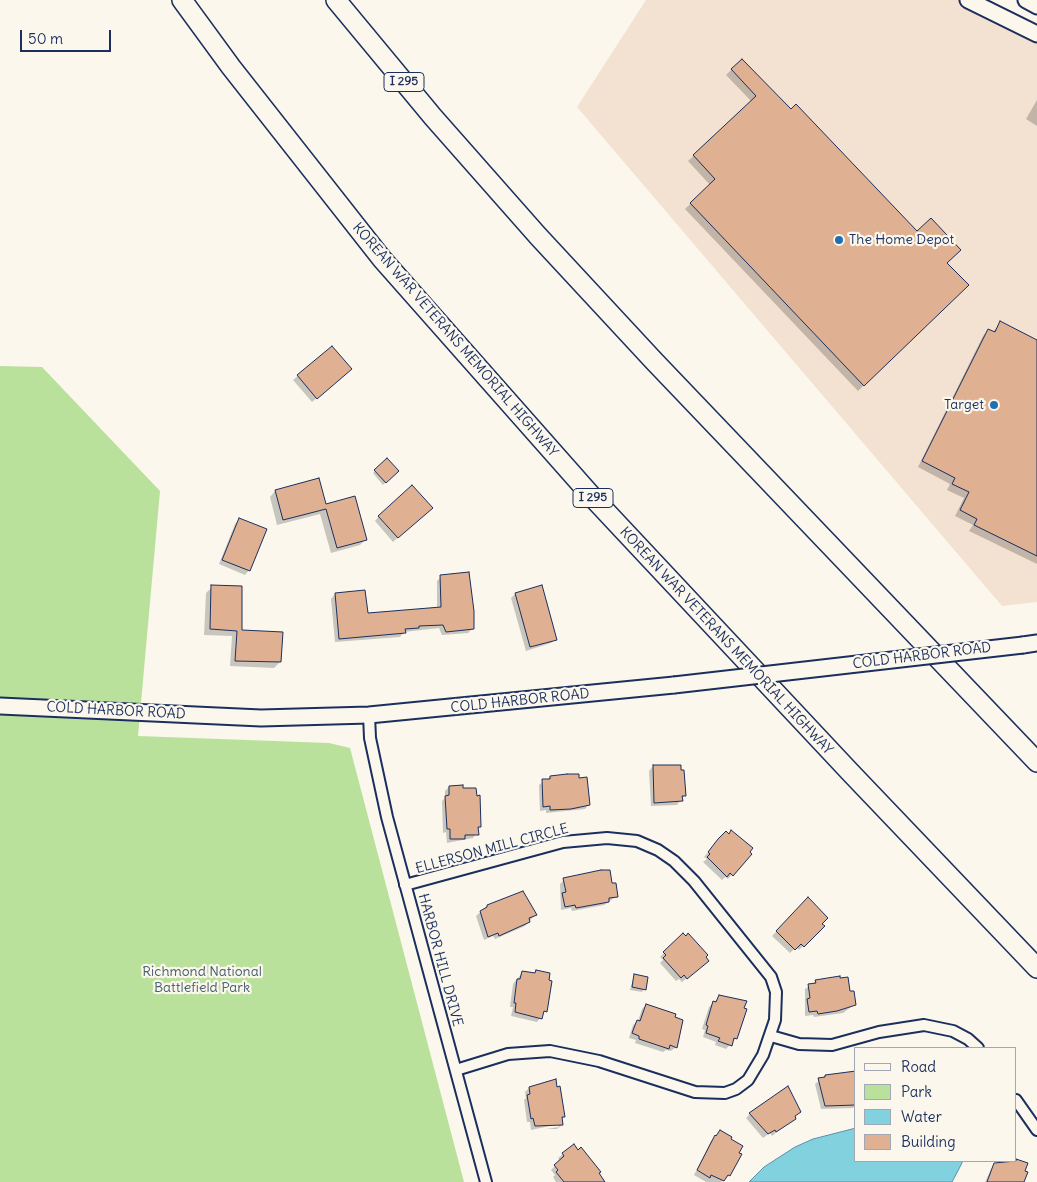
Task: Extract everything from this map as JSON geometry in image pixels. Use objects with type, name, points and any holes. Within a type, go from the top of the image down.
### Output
[{"type":"highway","name":"KOREAN WAR VETERANS MEMORIAL HIGHWAY","points":[[182,0],[231,67],[382,259],[596,502],[1037,968]]},
{"type":"highway","name":"I 295","points":[[337,1],[433,117],[538,236],[660,368],[1037,762]]},
{"type":"main road","points":[[968,0],[1037,34]]},
{"type":"main road","points":[[1026,0],[1037,6]]},
{"type":"main road","name":"COLD HARBOR ROAD","points":[[3,706],[261,718],[369,715],[674,684],[1030,644]]},
{"type":"street","name":"HARBOR HILL DRIVE","points":[[369,715],[370,738],[385,808],[486,1182]]},
{"type":"street","name":"ELLERSON MILL CIRCLE","points":[[405,885],[563,842],[607,838],[637,842],[658,850],[674,861],[694,881],[771,977],[776,992],[775,1020],[771,1036],[763,1055],[748,1080],[736,1089],[715,1094],[695,1092],[600,1061],[550,1051],[508,1054],[456,1070]]},
{"type":"street","points":[[771,1036],[799,1044],[832,1045],[879,1032],[924,1025],[953,1031],[968,1039],[977,1047]]},
{"type":"street","points":[[1017,1101],[1037,1130]]},
{"type":"shaded area","points":[[646,0],[988,0],[1037,28],[1037,602],[1002,606],[577,107]]},
{"type":"green space","name":"Richmond National Battlefield Park","points":[[0,366],[42,367],[160,491],[138,736],[329,743],[350,748],[464,1182],[0,1182]]},
{"type":"water","points":[[854,1129],[854,1162],[962,1163],[952,1182],[749,1182],[764,1167],[795,1147],[813,1139]]},
{"type":"building","name":"The Home Depot","points":[[742,59],[791,109],[796,104],[917,231],[931,218],[961,250],[947,263],[969,285],[864,386],[690,203],[715,179],[693,155],[756,96],[731,69]]},
{"type":"building","name":"Target","points":[[1000,321],[1037,340],[1037,556],[974,525],[977,519],[960,510],[969,492],[952,484],[955,478],[922,461],[988,329],[995,332]]},
{"type":"building","points":[[332,346],[352,369],[317,399],[297,375]]},
{"type":"building","points":[[387,458],[399,471],[386,483],[374,470]]},
{"type":"building","points":[[319,478],[326,504],[355,496],[367,540],[337,548],[326,509],[283,520],[275,490]]},
{"type":"building","points":[[412,485],[433,508],[398,538],[378,516]]},
{"type":"building","points":[[239,518],[267,529],[250,571],[222,560]]},
{"type":"building","points":[[469,572],[474,611],[474,629],[446,632],[443,625],[419,626],[419,628],[405,629],[406,633],[339,639],[335,593],[365,590],[368,613],[441,607],[440,575]]},
{"type":"building","points":[[211,585],[242,586],[242,630],[283,632],[281,662],[235,661],[237,631],[210,629]]},
{"type":"building","points":[[542,585],[557,640],[530,647],[515,593]]},
{"type":"building","points":[[653,765],[681,765],[681,770],[684,770],[686,796],[682,796],[683,801],[654,803]]},
{"type":"building","points":[[579,774],[579,778],[587,777],[590,805],[571,809],[550,810],[550,806],[543,807],[542,779],[550,779],[550,776]]},
{"type":"building","points":[[463,785],[463,788],[476,788],[477,796],[480,795],[481,827],[478,827],[479,835],[465,835],[465,839],[450,839],[450,829],[447,829],[445,796],[449,795],[449,786]]},
{"type":"building","points":[[731,830],[753,848],[750,852],[752,854],[733,876],[730,873],[727,877],[707,857],[710,854],[708,852],[718,839],[726,831],[729,834]]},
{"type":"building","points":[[601,870],[610,870],[612,883],[616,883],[618,897],[609,898],[609,902],[576,908],[575,905],[565,907],[562,893],[566,892],[563,878]]},
{"type":"building","points":[[523,891],[537,915],[529,918],[530,922],[499,936],[498,933],[488,937],[480,911],[487,907],[487,905]]},
{"type":"building","points":[[808,897],[828,918],[822,924],[825,926],[804,947],[801,944],[795,950],[776,931]]},
{"type":"building","points":[[683,933],[686,936],[688,933],[708,955],[706,957],[709,961],[687,979],[684,975],[681,978],[663,958],[666,955],[663,952]]},
{"type":"building","points":[[536,970],[550,973],[549,980],[552,981],[547,1012],[544,1011],[542,1019],[515,1012],[516,1003],[514,1003],[517,979],[520,979],[522,971],[535,973]]},
{"type":"building","points":[[634,974],[648,977],[646,990],[632,987]]},
{"type":"building","points":[[840,976],[840,978],[848,977],[850,991],[854,991],[856,1005],[818,1014],[817,1011],[809,1012],[807,999],[810,998],[808,984],[816,983],[815,980]]},
{"type":"building","points":[[719,995],[747,1001],[744,1008],[747,1009],[737,1039],[734,1038],[732,1046],[718,1041],[720,1038],[706,1033],[708,1026],[706,1025],[713,1001],[716,1002]]},
{"type":"building","points":[[646,1004],[676,1014],[675,1017],[683,1020],[677,1048],[670,1045],[669,1049],[639,1039],[639,1036],[632,1033],[637,1020],[640,1021]]},
{"type":"building","points":[[854,1071],[854,1105],[825,1106],[818,1078],[825,1077],[825,1075]]},
{"type":"building","points":[[556,1079],[557,1087],[560,1086],[565,1117],[562,1117],[563,1125],[535,1126],[533,1118],[531,1119],[527,1095],[530,1094],[529,1087]]},
{"type":"building","points":[[788,1086],[801,1112],[795,1116],[796,1119],[776,1132],[775,1130],[768,1134],[749,1113]]},
{"type":"building","points":[[720,1130],[743,1146],[739,1153],[742,1154],[730,1176],[728,1175],[724,1181],[711,1175],[710,1178],[697,1170],[715,1135]]},
{"type":"building","points":[[574,1144],[578,1150],[581,1147],[601,1172],[599,1173],[605,1182],[564,1182],[556,1172],[558,1170],[554,1165],[564,1156],[562,1153]]},
{"type":"building","points":[[1017,1159],[1028,1163],[1025,1171],[1028,1172],[1024,1182],[987,1182],[994,1163],[1017,1162]]},
{"type":"place","name":"The Home Depot","points":[[839,240]]},
{"type":"place","name":"Target","points":[[994,405]]}]
